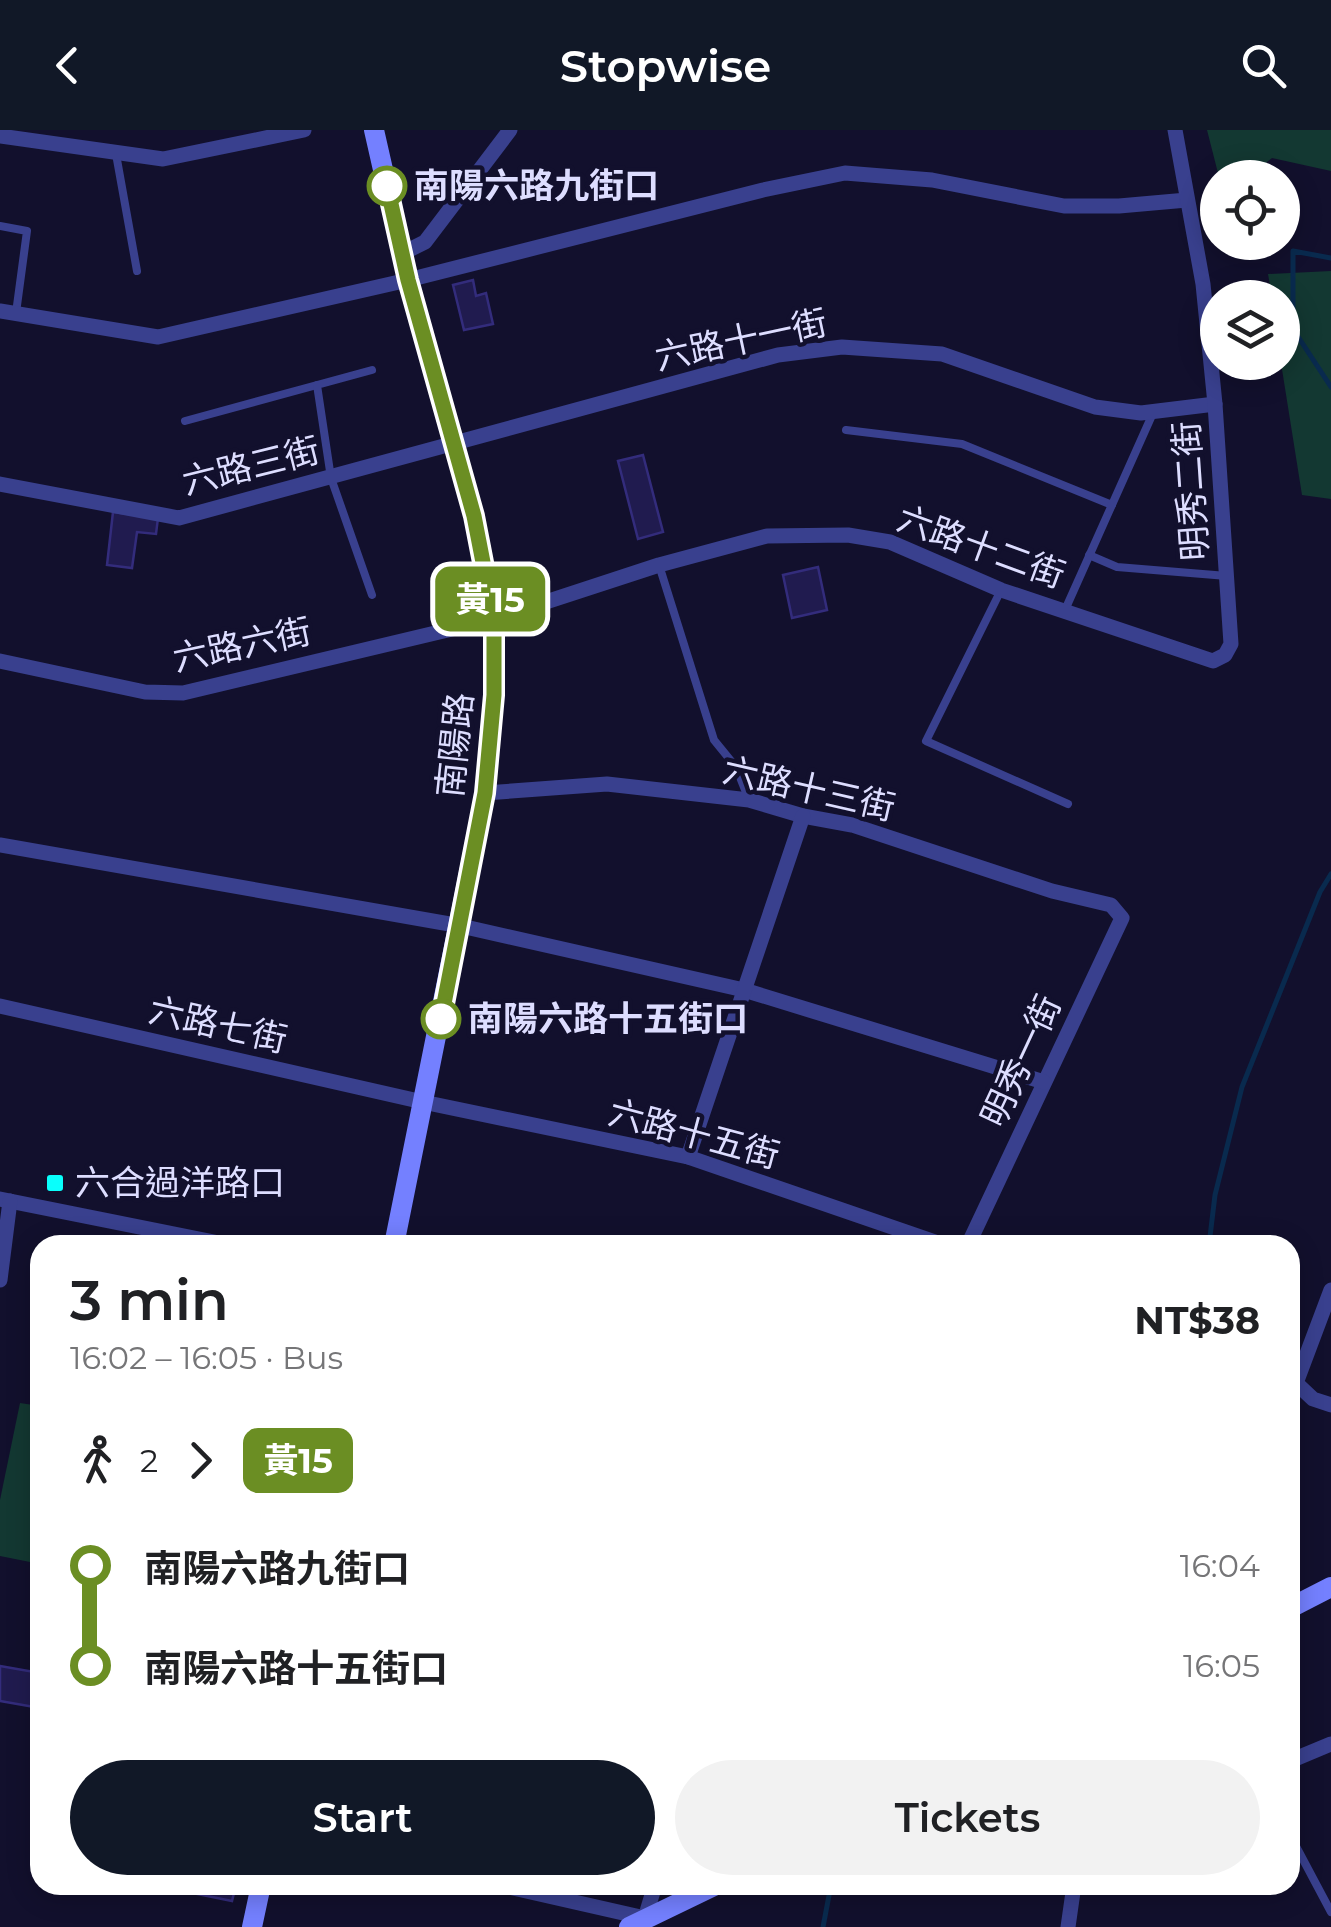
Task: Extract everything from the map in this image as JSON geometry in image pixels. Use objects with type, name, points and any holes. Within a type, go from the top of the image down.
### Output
[{"type":"street","points":[[0,136],[163,158],[237,137],[304,130]]},
{"type":"street","name":"南陽路","points":[[374,130],[408,280],[474,516],[494,619],[494,695],[485,793],[396,1235]]},
{"type":"street","points":[[403,253],[425,242],[510,130]]},
{"type":"street","name":"明秀二街","points":[[1174,130],[1204,284],[1216,404],[1231,644],[1226,655],[1212,661]]},
{"type":"street","points":[[8,312],[158,337],[845,173],[932,180],[1064,206],[1187,200]]},
{"type":"street","name":"六路十一街","points":[[454,441],[778,355],[842,347],[942,354],[1095,407],[1142,413],[1216,404]]},
{"type":"street","name":"六路三街","points":[[0,484],[179,518],[454,441]]},
{"type":"street","name":"六路十二街","points":[[494,619],[659,565],[767,536],[848,534],[890,542],[1001,590],[1212,661]]},
{"type":"street","name":"六路六街","points":[[0,661],[146,692],[184,693],[494,619]]},
{"type":"street","name":"六路十三街","points":[[485,793],[607,784],[749,800],[852,825],[1052,891],[1112,905]]},
{"type":"street","points":[[688,1156],[803,816]]},
{"type":"street","points":[[0,844],[461,926],[744,990],[1044,1082]]},
{"type":"street","name":"明秀一街","points":[[973,1235],[1122,918],[1112,905]]},
{"type":"street","name":"六路七街","points":[[0,1006],[423,1102]]},
{"type":"street","name":"六路十五街","points":[[423,1102],[688,1156],[915,1235]]},
{"type":"street","points":[[0,1280],[5,1200],[179,1235]]},
{"type":"street","points":[[1300,1371],[1331,1290]]},
{"type":"street","points":[[1300,1386],[1312,1399],[1331,1405]]},
{"type":"street","points":[[1300,1603],[1331,1587]]},
{"type":"street","points":[[1300,1757],[1331,1744]]},
{"type":"street","points":[[252,1927],[259,1895]]},
{"type":"street","points":[[536,1895],[637,1923],[695,1895]]},
{"type":"street","points":[[637,1923],[651,1895]]},
{"type":"street","points":[[1068,1927],[1073,1895]]},
{"type":"lane","points":[[116,154],[137,271]]},
{"type":"lane","points":[[0,226],[26,231],[8,312]]},
{"type":"lane","points":[[185,421],[372,370]]},
{"type":"lane","points":[[318,384],[331,478],[372,595]]},
{"type":"lane","points":[[1065,610],[1154,411]]},
{"type":"lane","points":[[846,430],[962,444],[1112,505]]},
{"type":"lane","points":[[1089,555],[1116,567],[1227,576]]},
{"type":"lane","points":[[659,565],[714,740],[736,766],[749,800]]},
{"type":"lane","points":[[1001,590],[926,740],[1068,804]]},
{"type":"lane","points":[[1300,1854],[1331,1912]]},
{"type":"green space","points":[[1207,130],[1331,130],[1331,171],[1300,164],[1300,160],[1215,160]]},
{"type":"green space","points":[[1331,271],[1331,499],[1302,495],[1284,380],[1300,380],[1300,280],[1269,280],[1268,274]]},
{"type":"green space","points":[[20,1403],[30,1404],[30,1562],[0,1556],[0,1500]]},
{"type":"building","points":[[473,280],[476,296],[486,293],[493,324],[464,330],[453,285]]},
{"type":"building","points":[[643,455],[663,532],[638,539],[618,461]]},
{"type":"building","points":[[113,512],[158,518],[156,534],[137,532],[132,568],[107,565]]},
{"type":"building","points":[[818,567],[827,610],[792,618],[783,575]]},
{"type":"building","points":[[0,1666],[30,1671],[30,1706],[0,1701]]},
{"type":"building","points":[[202,1895],[234,1895],[232,1901]]},
{"type":"waterway","points":[[1331,258],[1293,251],[1293,329],[1331,387]]},
{"type":"waterway","points":[[1210,1235],[1215,1195],[1242,1087],[1320,892],[1331,874]]},
{"type":"waterway","points":[[823,1927],[829,1895]]},
{"type":"bus line","name":"黃15","points":[[387,186],[408,280],[474,516],[494,619],[494,695],[485,793],[441,1019]]},
{"type":"place","name":"南陽六路九街口","points":[[387,186]]},
{"type":"place","name":"南陽六路十五街口","points":[[441,1019]]},
{"type":"place","name":"六合過洋路口","points":[[55,1183]]}]
